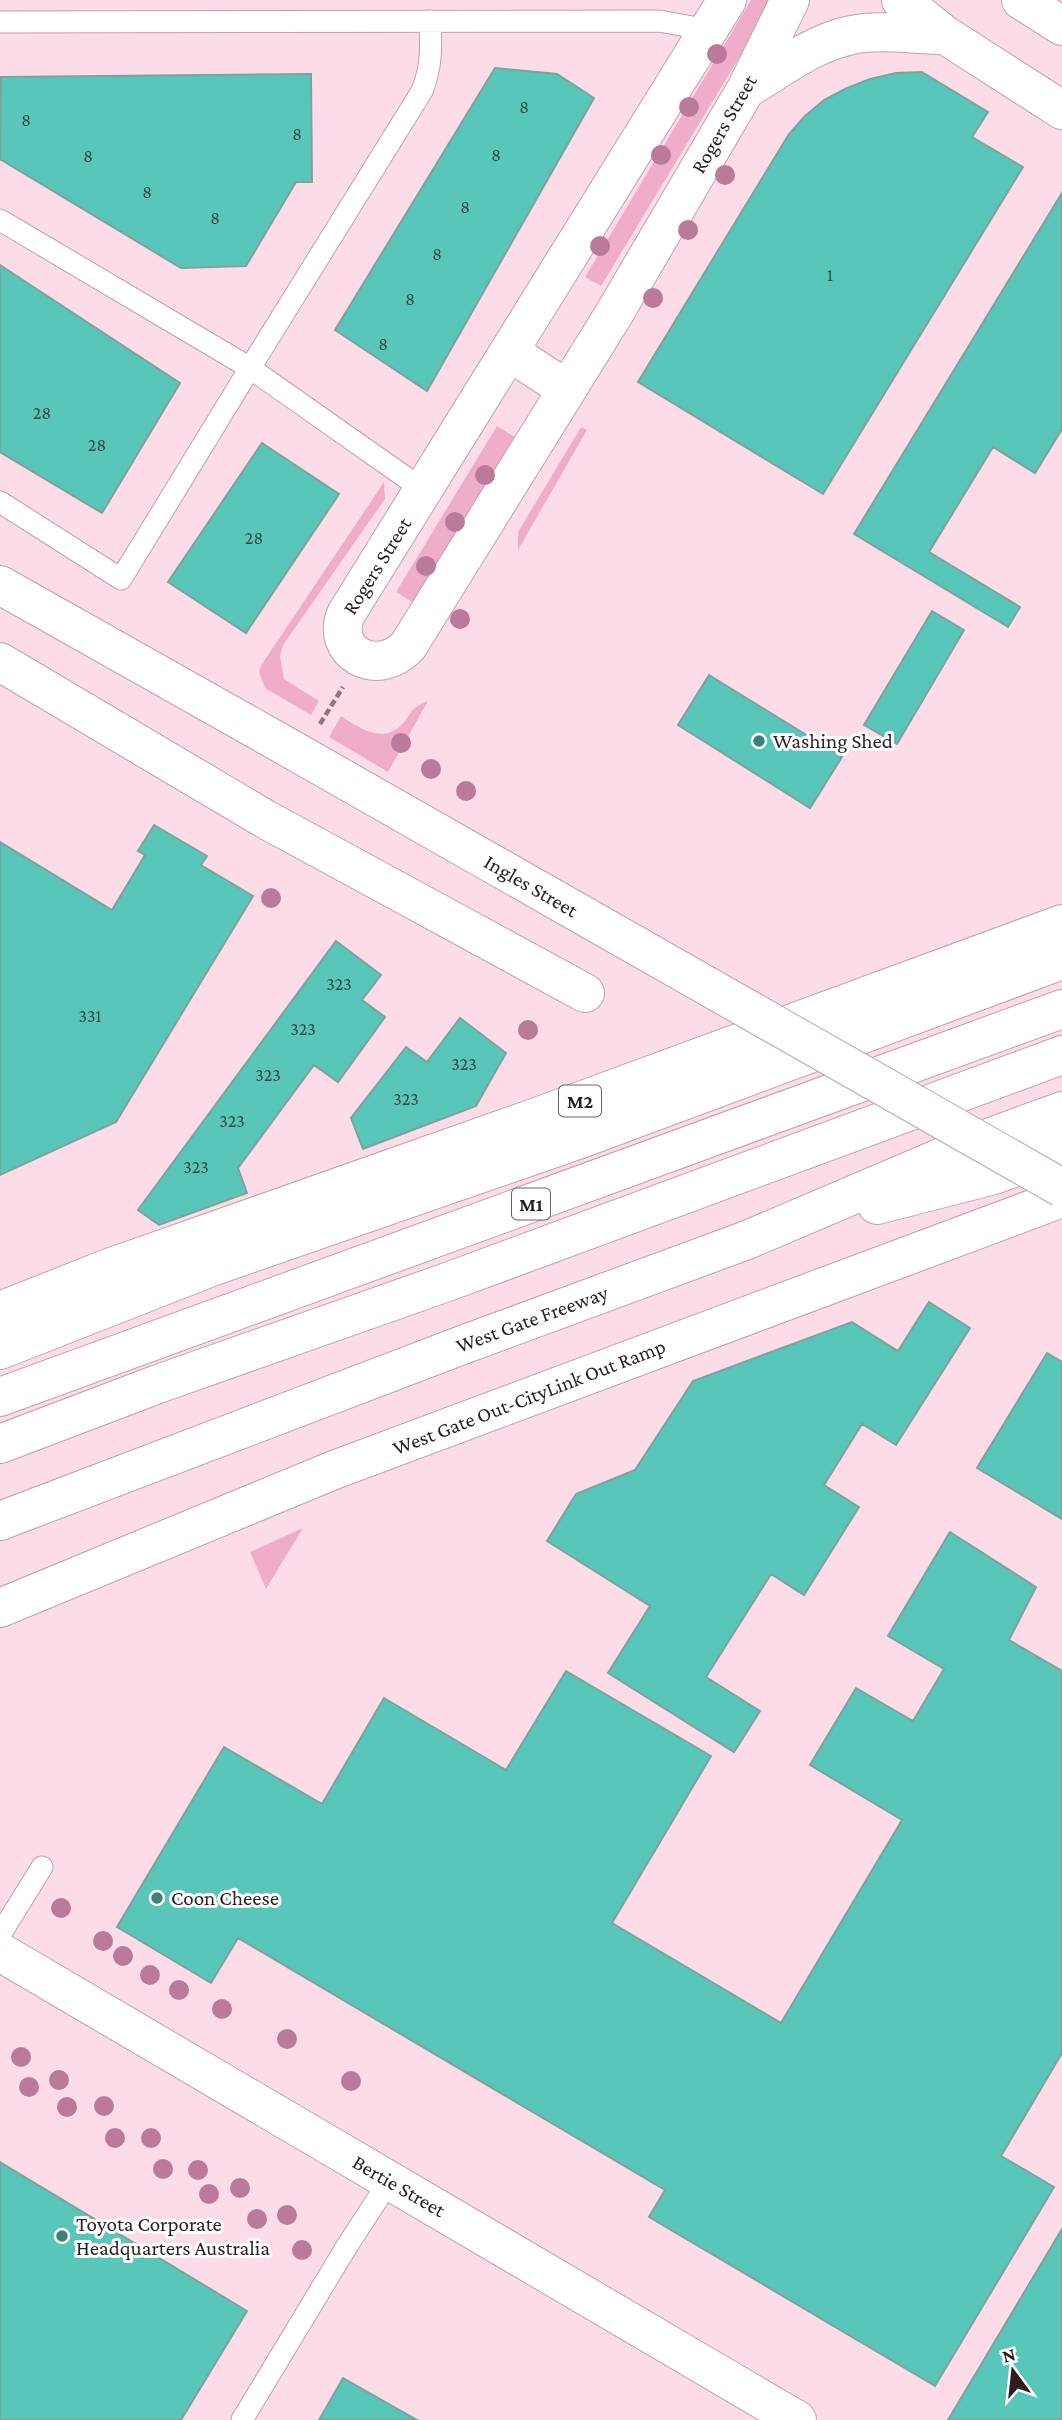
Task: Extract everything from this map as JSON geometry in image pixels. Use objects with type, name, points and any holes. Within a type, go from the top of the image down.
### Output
[{"type":"main road","name":"Rogers Street","points":[[718,15],[344,620],[342,632],[347,645],[367,660],[381,662],[391,659],[408,646],[566,390],[746,89],[790,0]]},
{"type":"main road","points":[[901,0],[945,34],[1062,110]]},
{"type":"main road","points":[[1021,0],[1062,26]]},
{"type":"main road","points":[[746,89],[814,49],[852,35],[870,32],[945,34]]},
{"type":"main road","points":[[510,352],[566,390]]},
{"type":"main road","name":"Ingles Street","points":[[0,585],[1062,1188]]},
{"type":"main road","points":[[0,662],[265,818],[585,993]]},
{"type":"main road","name":"M2","points":[[0,1311],[106,1269],[534,1118],[1062,924]]},
{"type":"main road","points":[[0,1350],[214,1266],[583,1138],[1062,960]]},
{"type":"main road","name":"M1","points":[[0,1397],[1062,1009]]},
{"type":"main road","points":[[0,1444],[1062,1055]]},
{"type":"main road","name":"West Gate Freeway","points":[[0,1521],[426,1358],[747,1240],[980,1141],[1062,1111]]},
{"type":"main road","points":[[747,1240],[994,1175],[1062,1150]]},
{"type":"main road","name":"West Gate Out-CityLink Out Ramp","points":[[0,1608],[334,1471],[1062,1198]]},
{"type":"main road","name":"Bertie Street","points":[[0,1952],[797,2420]]},
{"type":"lane","points":[[0,22],[659,21],[718,15]]},
{"type":"lane","points":[[0,502],[121,579],[422,92],[432,58],[430,21]]},
{"type":"lane","points":[[0,220],[250,368],[425,491]]},
{"type":"lane","points":[[0,1935],[42,1867]]},
{"type":"lane","points":[[242,2420],[390,2180]]},
{"type":"shaded area","points":[[751,0],[774,0],[601,286],[585,277]]},
{"type":"shaded area","points":[[497,426],[515,437],[414,603],[396,592]]},
{"type":"shaded area","points":[[581,427],[587,430],[518,550],[518,532]]},
{"type":"shaded area","points":[[384,482],[385,499],[283,645],[280,656],[284,679],[319,701],[311,715],[265,688],[259,672]]},
{"type":"shaded area","points":[[428,701],[388,772],[329,737],[341,716],[369,732],[392,732],[416,707]]},
{"type":"shaded area","points":[[303,1528],[266,1589],[250,1552]]},
{"type":"building","points":[[495,68],[557,74],[594,98],[427,391],[335,330]]},
{"type":"building","points":[[922,72],[988,112],[972,137],[1023,167],[823,494],[638,382],[789,134],[805,116],[824,100],[870,79],[896,73]]},
{"type":"building","points":[[311,74],[312,182],[296,182],[246,266],[181,268],[0,159],[1,77]]},
{"type":"building","points":[[1062,193],[1062,429],[1035,473],[993,447],[929,552],[1020,607],[1008,627],[854,534]]},
{"type":"building","points":[[0,265],[180,383],[102,513],[0,452]]},
{"type":"building","points":[[262,443],[339,494],[246,633],[168,582]]},
{"type":"building","points":[[932,611],[964,630],[897,744],[864,725]]},
{"type":"building","name":"Washing Shed","points":[[709,675],[842,757],[810,808],[678,725]]},
{"type":"building","points":[[154,825],[207,856],[201,865],[253,896],[116,1122],[0,1175],[0,842],[112,910],[145,855],[138,851]]},
{"type":"building","points":[[336,941],[381,975],[362,1000],[385,1017],[338,1082],[314,1065],[238,1168],[247,1193],[159,1225],[138,1210]]},
{"type":"building","points":[[460,1018],[506,1053],[476,1106],[363,1149],[351,1118],[406,1047],[427,1062]]},
{"type":"building","points":[[929,1302],[970,1328],[896,1445],[862,1424],[824,1485],[859,1507],[804,1595],[771,1574],[706,1677],[760,1711],[734,1752],[608,1673],[650,1606],[547,1541],[576,1494],[635,1470],[693,1381],[852,1322],[898,1351]]},
{"type":"building","points":[[1047,1353],[1062,1362],[1062,1519],[977,1468]]},
{"type":"building","points":[[950,1532],[1036,1587],[1009,1640],[1062,1671],[1062,2053],[1001,2156],[1054,2187],[935,2386],[649,2217],[665,2190],[238,1938],[211,1983],[117,1927],[224,1747],[322,1804],[384,1698],[506,1770],[566,1671],[711,1756],[612,1923],[781,2023],[902,1820],[810,1765],[856,1688],[913,1721],[944,1669],[888,1636]]},
{"type":"building","name":"Toyota Corporate Headquarters Australia","points":[[0,2162],[247,2311],[181,2420],[0,2420]]},
{"type":"building","points":[[1062,2229],[1062,2420],[948,2420]]},
{"type":"building","points":[[343,2378],[417,2420],[319,2420]]},
{"type":"place","name":"Washing Shed","points":[[759,741]]},
{"type":"place","name":"Coon Cheese","points":[[157,1898]]},
{"type":"place","name":"Toyota Corporate Headquarters Australia","points":[[62,2236]]}]
